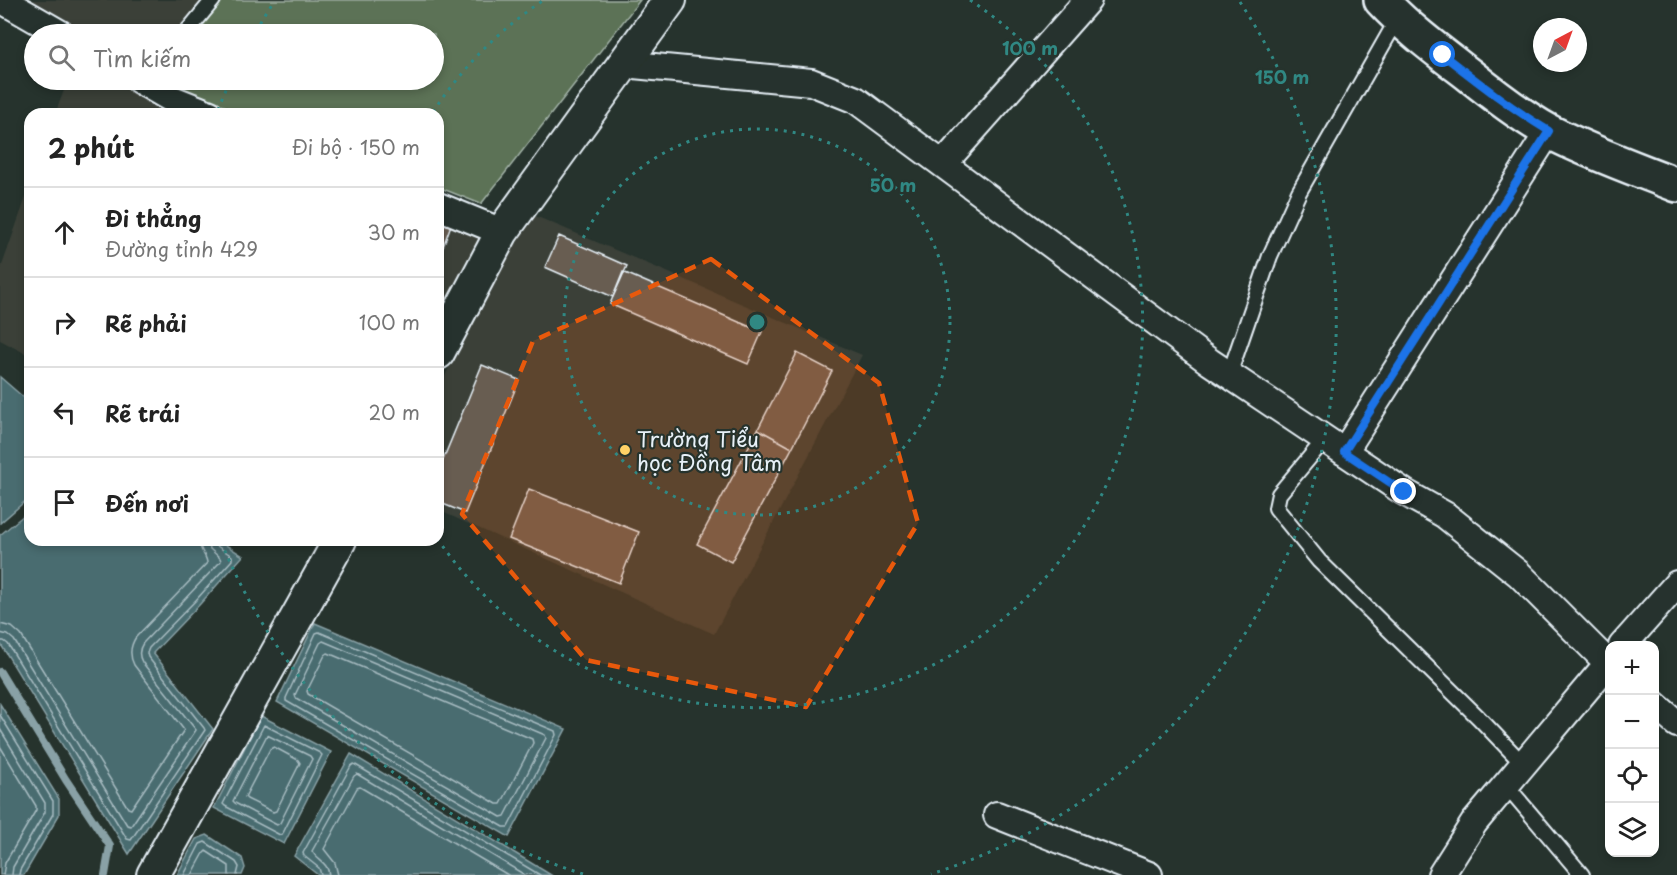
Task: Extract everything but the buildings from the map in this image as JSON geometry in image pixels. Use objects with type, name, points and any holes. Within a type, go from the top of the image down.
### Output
[{"type":"main road","points":[[1390,9],[1487,89],[1525,117],[1591,151],[1677,184]]},
{"type":"street","points":[[2,0],[44,24]]},
{"type":"street","points":[[444,342],[502,232],[670,0]]},
{"type":"street","points":[[944,164],[1088,0]]},
{"type":"street","points":[[623,64],[811,82],[856,100],[1229,375],[1404,492],[1445,515],[1519,574],[1605,652]]},
{"type":"street","points":[[158,90],[170,98],[195,108]]},
{"type":"street","points":[[1334,445],[1549,131]]},
{"type":"street","points":[[444,208],[502,232]]},
{"type":"street","points":[[153,875],[337,546]]},
{"type":"street","points":[[1627,641],[1677,584]]},
{"type":"street","points":[[1441,875],[1474,823],[1605,666]]},
{"type":"street","points":[[1659,709],[1677,724]]},
{"type":"street","points":[[997,815],[1149,875]]},
{"type":"lane","points":[[193,24],[213,0]]},
{"type":"lane","points":[[1229,375],[1270,256],[1299,192],[1390,9]]},
{"type":"lane","points":[[1334,445],[1279,494],[1276,508],[1319,561],[1523,764]]},
{"type":"lane","points":[[1506,785],[1582,875]]},
{"type":"highlighted area","points":[[711,259],[879,383],[918,523],[806,707],[586,660],[462,514],[533,341]]},
{"type":"shaded area","points":[[28,0],[220,0],[200,24],[68,24]]},
{"type":"shaded area","points":[[64,90],[132,90],[177,108],[57,108]]},
{"type":"shaded area","points":[[24,203],[24,353],[0,340],[0,271]]},
{"type":"shaded area","name":"Trường Tiểu học Đồng Tâm","points":[[533,215],[862,355],[714,634],[444,513],[444,378],[488,290]]},
{"type":"shaded area","points":[[444,217],[483,233],[444,308]]},
{"type":"green space","points":[[220,0],[640,0],[481,204],[444,189],[444,108],[229,108],[182,90],[444,90],[444,24],[200,24]]},
{"type":"water","points":[[0,377],[24,398],[24,502],[0,523]]},
{"type":"water","points":[[24,515],[24,546],[227,546],[243,556],[153,653],[213,729],[129,854],[0,643],[0,535]]},
{"type":"water","points":[[315,623],[566,729],[509,837],[277,702]]},
{"type":"water","points":[[0,704],[59,799],[59,815],[24,875],[0,875]]},
{"type":"water","points":[[261,716],[331,752],[284,844],[214,808]]},
{"type":"water","points":[[351,754],[551,875],[318,875],[294,856]]},
{"type":"water","points":[[207,835],[242,858],[245,868],[242,875],[177,875],[196,839]]},
{"type":"waterway","points":[[0,672],[66,780],[110,846],[105,875]]},
{"type":"place","name":"Trường Tiểu học Đồng Tâm","points":[[625,450]]},
{"type":"route","points":[[1404,492],[1344,452],[1549,131],[1525,117],[1443,55]]}]
